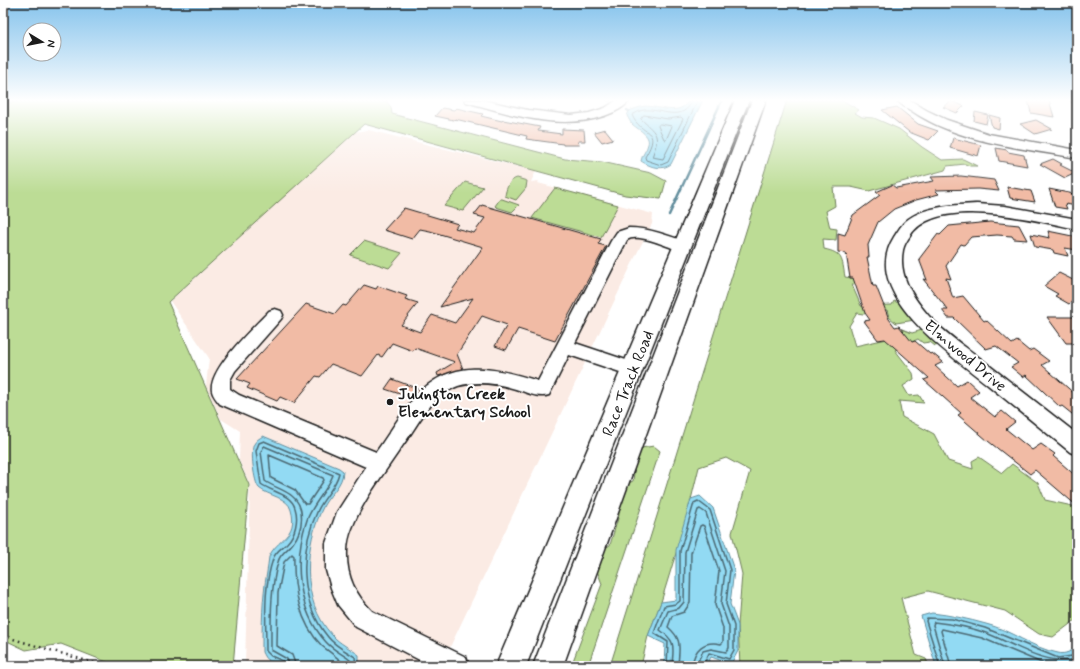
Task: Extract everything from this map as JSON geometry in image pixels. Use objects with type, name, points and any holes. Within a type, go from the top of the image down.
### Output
[{"type":"main road","name":"Race Track Road","points":[[548,666],[632,442],[644,373],[682,246],[729,131]]},
{"type":"main road","name":"Race Track Road","points":[[511,666],[607,431],[644,373],[697,265],[747,131]]},
{"type":"main road","points":[[682,246],[691,254],[697,265]]},
{"type":"main road","points":[[607,431],[632,442]]},
{"type":"street","points":[[969,131],[1077,154]]},
{"type":"street","name":"Elmwood Drive","points":[[1077,224],[993,209],[966,208],[942,211],[919,219],[903,232],[894,250],[893,261],[895,274],[904,294],[915,311],[930,328],[1077,446]]},
{"type":"street","points":[[457,666],[364,619],[354,610],[341,585],[336,561],[336,550],[345,519],[380,463],[421,404],[442,386],[466,376],[486,375],[504,378],[542,390],[616,245],[623,235],[632,233],[638,234],[682,246]]},
{"type":"street","points":[[275,315],[229,366],[221,379],[221,391],[232,401],[380,463]]},
{"type":"street","points":[[565,346],[644,373]]},
{"type":"path","points":[[3,636],[104,666]]},
{"type":"shaded area","name":"Julington Creek Elementary School","points":[[373,131],[536,171],[531,182],[539,181],[538,183],[653,214],[652,224],[441,666],[246,666],[250,485],[239,460],[240,431],[221,419],[206,386],[209,358],[170,301],[355,132]]},
{"type":"green space","points":[[3,131],[356,131],[168,302],[249,485],[233,666],[117,666],[61,644],[26,650],[3,639]]},
{"type":"green space","points":[[391,131],[458,131],[565,159],[602,162],[651,173],[666,181],[661,199],[625,195]]},
{"type":"green space","points":[[777,131],[902,131],[942,160],[963,159],[977,166],[965,164],[947,166],[945,170],[869,191],[851,187],[833,187],[835,206],[826,211],[830,228],[837,229],[836,240],[823,239],[824,249],[838,255],[842,261],[845,277],[865,280],[866,284],[852,285],[861,306],[892,305],[894,301],[903,305],[915,320],[896,323],[889,317],[887,310],[863,314],[857,313],[849,326],[855,346],[905,335],[902,329],[912,333],[922,330],[931,335],[939,345],[935,346],[930,342],[923,343],[918,339],[895,350],[913,373],[914,379],[903,386],[909,396],[919,395],[924,403],[899,401],[902,417],[934,434],[948,461],[973,469],[972,461],[979,457],[1002,473],[1012,464],[1038,483],[1045,500],[1077,507],[1077,621],[1074,621],[1053,637],[1039,634],[1005,611],[928,591],[901,598],[916,655],[926,659],[929,666],[740,666],[738,625],[742,574],[732,533],[750,471],[726,458],[699,467],[685,524],[661,602],[648,636],[641,666],[610,666]]},
{"type":"green space","points":[[517,178],[527,181],[526,188],[516,200],[505,196],[510,183]]},
{"type":"green space","points":[[465,182],[483,187],[463,211],[444,206]]},
{"type":"green space","points":[[555,188],[618,205],[601,237],[532,218]]},
{"type":"green space","points":[[500,199],[519,205],[512,212],[496,207],[495,206]]},
{"type":"green space","points":[[364,241],[402,253],[389,268],[350,255]]},
{"type":"green space","points":[[654,446],[660,451],[588,666],[566,666],[573,661],[602,584],[596,568],[600,551],[610,545],[619,515],[617,501],[624,485],[633,481],[636,456],[641,448]]},
{"type":"water","points":[[642,131],[687,131],[671,164],[660,168],[648,165],[641,161],[648,141]]},
{"type":"water","points":[[263,436],[343,471],[341,481],[324,505],[317,521],[309,554],[308,572],[314,606],[322,621],[335,638],[359,655],[359,666],[277,664],[269,661],[262,652],[263,602],[269,557],[272,551],[286,537],[292,526],[293,519],[291,510],[286,502],[263,491],[257,485],[252,453],[254,444]]},
{"type":"water","points":[[700,496],[713,508],[734,570],[730,604],[738,625],[738,651],[731,664],[711,657],[706,666],[664,666],[665,644],[648,636],[661,602],[676,600],[676,550],[691,499]]},
{"type":"water","points":[[932,613],[959,617],[995,627],[1048,651],[1063,653],[1068,652],[1077,646],[1077,666],[936,666],[921,616]]},
{"type":"building","points":[[507,131],[540,131],[562,134],[562,131],[584,131],[585,141],[578,141],[579,145],[563,145],[526,139],[527,136]]},
{"type":"building","points":[[607,131],[613,139],[602,142],[594,132]]},
{"type":"building","points":[[908,131],[938,131],[929,140]]},
{"type":"building","points":[[1031,131],[1044,131],[1035,134]]},
{"type":"building","points":[[953,138],[981,145],[978,156],[950,148]]},
{"type":"building","points":[[996,148],[1024,155],[1027,166],[999,161]]},
{"type":"building","points":[[1053,159],[1062,164],[1060,165],[1076,173],[1065,178],[1040,164]]},
{"type":"building","points":[[961,176],[994,180],[999,191],[978,189],[935,190],[939,194],[916,200],[894,209],[878,222],[868,245],[869,257],[867,257],[873,286],[876,286],[889,319],[895,327],[899,326],[912,342],[915,341],[930,354],[932,353],[943,362],[935,366],[957,386],[967,380],[979,391],[970,397],[995,417],[1002,411],[1015,422],[1006,429],[1032,450],[1041,444],[1055,454],[1053,456],[1077,477],[1077,506],[1035,470],[1030,474],[988,441],[958,415],[961,413],[924,380],[929,378],[885,339],[878,340],[864,321],[870,320],[865,313],[853,278],[850,278],[846,253],[838,252],[838,233],[845,235],[853,215],[880,195],[876,192],[892,185],[896,188],[934,181],[931,177]]},
{"type":"building","points":[[1007,187],[1031,191],[1035,202],[1010,198]]},
{"type":"building","points":[[1049,189],[1074,194],[1077,200],[1077,206],[1065,204],[1067,209],[1055,207]]},
{"type":"building","points":[[482,205],[601,239],[598,244],[606,246],[555,341],[518,329],[506,350],[495,346],[507,325],[482,316],[457,354],[463,369],[438,376],[437,373],[455,362],[415,348],[413,351],[392,343],[382,357],[378,355],[362,376],[331,364],[320,377],[316,376],[294,403],[280,397],[277,401],[247,388],[250,384],[237,379],[306,304],[335,314],[343,305],[346,306],[364,285],[376,289],[378,286],[407,296],[405,299],[418,303],[401,325],[420,332],[432,315],[455,323],[473,298],[440,307],[483,247],[420,229],[412,239],[384,230],[404,208],[458,224],[455,228],[474,233],[485,218],[474,215]]},
{"type":"building","points":[[990,222],[1019,225],[1027,240],[1014,239],[1012,236],[997,235],[971,237],[964,245],[961,244],[946,266],[951,279],[946,278],[953,298],[963,296],[984,321],[986,320],[1012,344],[1017,341],[1029,351],[1033,349],[1049,361],[1042,365],[1077,396],[1077,418],[1062,406],[1060,407],[1026,375],[1023,377],[1011,367],[1018,363],[996,346],[986,349],[954,318],[948,318],[942,310],[948,310],[923,279],[927,280],[919,259],[938,234],[940,235],[949,226]]},
{"type":"building","points":[[1048,231],[1077,237],[1077,250],[1065,248],[1068,256],[1054,253],[1053,250],[1035,247],[1031,234],[1050,238]]},
{"type":"building","points":[[1059,273],[1077,282],[1077,297],[1069,304],[1055,296],[1058,294],[1044,286]]},
{"type":"building","points":[[1047,317],[1074,317],[1077,321],[1077,343],[1066,343]]},
{"type":"building","points":[[392,379],[421,390],[412,398],[385,389]]},
{"type":"waterway","points":[[669,215],[708,131]]},
{"type":"place","name":"Julington Creek Elementary School","points":[[390,402]]}]
